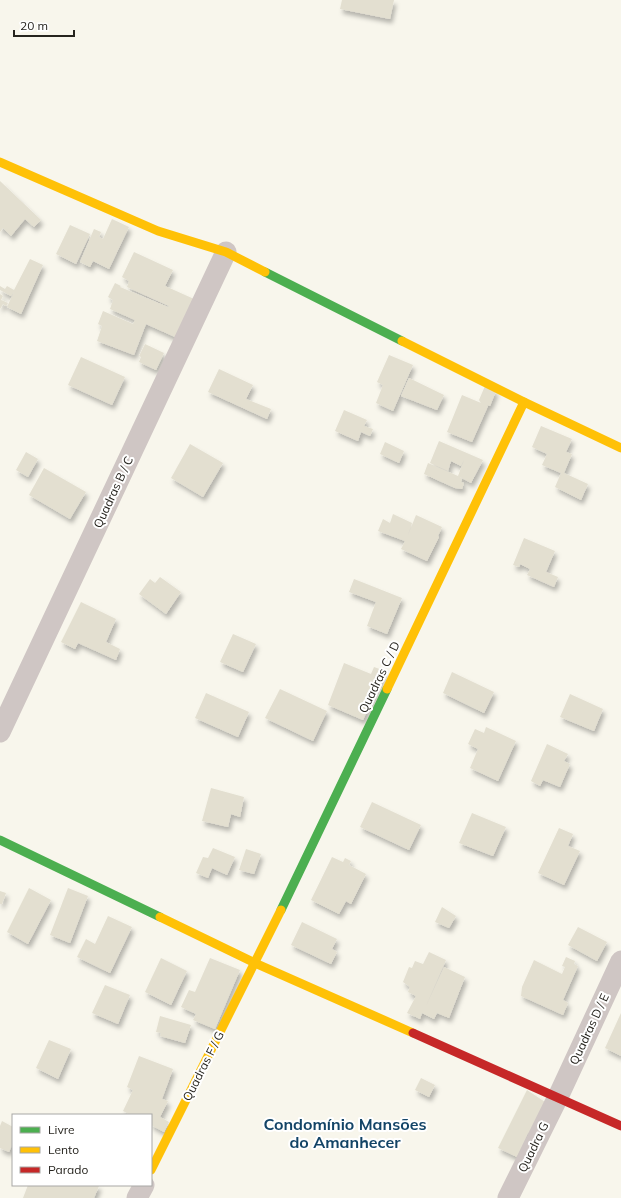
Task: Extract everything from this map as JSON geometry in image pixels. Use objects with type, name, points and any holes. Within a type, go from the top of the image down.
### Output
[{"type":"street","points":[[0,162],[158,231],[226,252],[524,402],[621,448]]},
{"type":"street","name":"Quadras B / C","points":[[0,732],[226,252]]},
{"type":"street","name":"Quadras C / D","points":[[255,963],[524,402]]},
{"type":"street","points":[[0,840],[255,963],[621,1126]]},
{"type":"street","name":"Quadras D / E","points":[[558,1097],[621,961]]},
{"type":"street","name":"Quadras F / G","points":[[152,1168],[255,963]]},
{"type":"street","name":"Quadra G","points":[[508,1198],[558,1097]]},
{"type":"street","points":[[137,1198],[143,1186]]},
{"type":"building","points":[[342,0],[394,0],[390,19],[340,9]]},
{"type":"building","points":[[0,181],[41,220],[34,227],[25,219],[11,236],[3,228],[0,232]]},
{"type":"building","points":[[112,219],[129,227],[109,269],[93,261],[90,267],[80,262],[94,229],[101,232],[99,237],[103,239]]},
{"type":"building","points":[[70,225],[90,234],[76,264],[56,254]]},
{"type":"building","points":[[134,252],[173,270],[165,286],[194,299],[175,337],[146,324],[134,355],[97,341],[102,326],[98,324],[103,311],[133,324],[135,320],[110,309],[113,300],[108,297],[115,283],[121,286],[120,287],[168,307],[169,306],[127,287],[129,281],[122,277]]},
{"type":"building","points":[[30,259],[43,265],[21,314],[7,307],[14,292],[11,296],[0,290],[0,286],[5,289],[7,286],[14,290]]},
{"type":"building","points":[[0,294],[3,296],[1,300],[8,303],[6,306],[3,304],[0,309]]},
{"type":"building","points":[[145,344],[164,353],[156,370],[139,362],[141,357],[139,356]]},
{"type":"building","points":[[389,355],[413,365],[393,411],[376,403],[383,385],[377,382]]},
{"type":"building","points":[[81,357],[125,377],[112,405],[68,385]]},
{"type":"building","points":[[219,369],[253,385],[246,399],[271,409],[267,419],[208,392]]},
{"type":"building","points":[[409,378],[444,395],[437,410],[401,396]]},
{"type":"building","points":[[485,386],[496,391],[490,406],[487,405],[488,406],[472,442],[447,432],[462,395],[481,403],[479,400]]},
{"type":"building","points":[[344,410],[367,420],[364,426],[373,429],[370,436],[361,432],[358,441],[335,431]]},
{"type":"building","points":[[541,426],[572,439],[566,452],[572,454],[564,473],[588,484],[581,500],[555,487],[561,473],[542,465],[547,454],[532,447]]},
{"type":"building","points":[[439,441],[483,460],[471,483],[460,477],[462,479],[461,482],[464,483],[462,489],[455,488],[424,474],[428,463],[458,476],[464,460],[461,466],[451,461],[448,471],[430,463]]},
{"type":"building","points":[[385,442],[404,451],[399,463],[380,454]]},
{"type":"building","points":[[190,444],[223,463],[203,497],[171,478]]},
{"type":"building","points":[[26,452],[38,459],[28,477],[16,470]]},
{"type":"building","points":[[44,468],[86,492],[70,519],[29,495]]},
{"type":"building","points":[[393,514],[412,523],[408,535],[416,515],[442,527],[438,536],[439,537],[427,561],[401,549],[405,541],[378,531],[383,519],[390,523]]},
{"type":"building","points":[[524,538],[555,551],[546,572],[558,577],[554,587],[527,575],[530,569],[520,564],[519,567],[513,565]]},
{"type":"building","points":[[160,577],[181,592],[166,614],[139,594],[150,579],[155,583]]},
{"type":"building","points":[[354,579],[402,598],[387,634],[367,626],[376,602],[349,592]]},
{"type":"building","points":[[81,602],[116,619],[106,642],[120,649],[116,660],[78,643],[75,649],[61,642]]},
{"type":"building","points":[[233,634],[256,644],[243,672],[220,662]]},
{"type":"building","points":[[344,663],[371,674],[374,667],[385,671],[363,720],[328,705]]},
{"type":"building","points":[[452,672],[494,692],[484,713],[443,693]]},
{"type":"building","points":[[280,689],[327,711],[313,741],[265,718]]},
{"type":"building","points":[[206,693],[249,712],[238,737],[195,718]]},
{"type":"building","points":[[570,694],[603,709],[594,731],[560,717]]},
{"type":"building","points":[[486,727],[516,741],[498,781],[470,768],[478,749],[468,744],[475,729],[484,733]]},
{"type":"building","points":[[547,744],[568,754],[564,761],[570,764],[560,787],[543,780],[540,786],[531,781]]},
{"type":"building","points":[[211,788],[244,797],[240,817],[231,814],[228,827],[202,821]]},
{"type":"building","points":[[372,802],[421,825],[409,850],[360,827]]},
{"type":"building","points":[[472,813],[506,827],[493,856],[459,843]]},
{"type":"building","points":[[559,828],[573,834],[568,846],[580,851],[564,885],[538,873]]},
{"type":"building","points":[[213,848],[235,857],[227,875],[212,868],[208,878],[196,873],[203,857],[208,858]]},
{"type":"building","points":[[246,849],[261,854],[254,874],[239,870]]},
{"type":"building","points":[[332,857],[343,862],[345,858],[351,861],[349,865],[366,874],[351,904],[346,901],[339,914],[311,900]]},
{"type":"building","points":[[29,888],[51,900],[28,944],[7,932]]},
{"type":"building","points":[[68,888],[88,896],[70,943],[50,935]]},
{"type":"building","points":[[0,891],[6,893],[2,904],[0,904]]},
{"type":"building","points":[[442,907],[456,916],[449,928],[435,922]]},
{"type":"building","points":[[108,916],[132,927],[110,973],[77,957],[86,939],[95,944]]},
{"type":"building","points":[[302,922],[337,939],[332,949],[337,952],[331,964],[291,945]]},
{"type":"building","points":[[578,927],[607,942],[597,961],[568,945]]},
{"type":"building","points":[[429,952],[446,960],[426,1006],[444,967],[465,977],[449,1018],[437,1013],[434,1019],[422,1013],[420,1019],[407,1013],[416,996],[408,992],[410,987],[403,982],[409,967],[412,968],[415,961],[423,964]]},
{"type":"building","points":[[566,957],[575,961],[574,964],[578,966],[563,1000],[568,1003],[563,1015],[521,996],[522,987],[534,960],[562,974],[565,967],[562,966]]},
{"type":"building","points":[[161,958],[187,971],[171,1005],[145,992]]},
{"type":"building","points":[[210,958],[240,970],[215,1029],[193,1020],[196,1014],[181,1007],[189,990],[195,992]]},
{"type":"building","points":[[105,985],[130,995],[118,1024],[92,1013]]},
{"type":"building","points":[[621,1013],[621,1056],[605,1048]]},
{"type":"building","points":[[160,1016],[191,1025],[185,1043],[160,1036],[161,1033],[156,1032]]},
{"type":"building","points":[[49,1040],[71,1049],[58,1079],[36,1068]]},
{"type":"building","points":[[139,1056],[173,1069],[162,1099],[168,1101],[160,1117],[169,1122],[164,1132],[152,1126],[152,1114],[129,1114],[123,1111],[133,1090],[127,1087]]},
{"type":"building","points":[[421,1078],[435,1085],[429,1097],[415,1090]]},
{"type":"building","points":[[527,1090],[551,1106],[537,1137],[528,1133],[517,1157],[498,1148]]},
{"type":"building","points":[[2,1121],[12,1126],[12,1145],[9,1152],[0,1148],[0,1126]]},
{"type":"building","points":[[28,1186],[99,1186],[94,1198],[23,1198]]},
{"type":"traffic: fast","points":[[265,272],[402,341]]},
{"type":"traffic: fast","points":[[281,910],[387,689]]},
{"type":"traffic: fast","points":[[0,840],[160,917]]},
{"type":"traffic: slow","points":[[0,162],[158,231],[226,252],[265,272]]},
{"type":"traffic: slow","points":[[402,341],[524,402],[621,448]]},
{"type":"traffic: slow","points":[[387,689],[524,402]]},
{"type":"traffic: slow","points":[[152,1168],[281,910]]},
{"type":"traffic: slow","points":[[160,917],[255,963],[413,1033]]},
{"type":"traffic: jam","points":[[413,1033],[621,1126]]},
{"type":"district","name":"Condomínio Mansões do Amanhecer","points":[[345,1133]]}]
